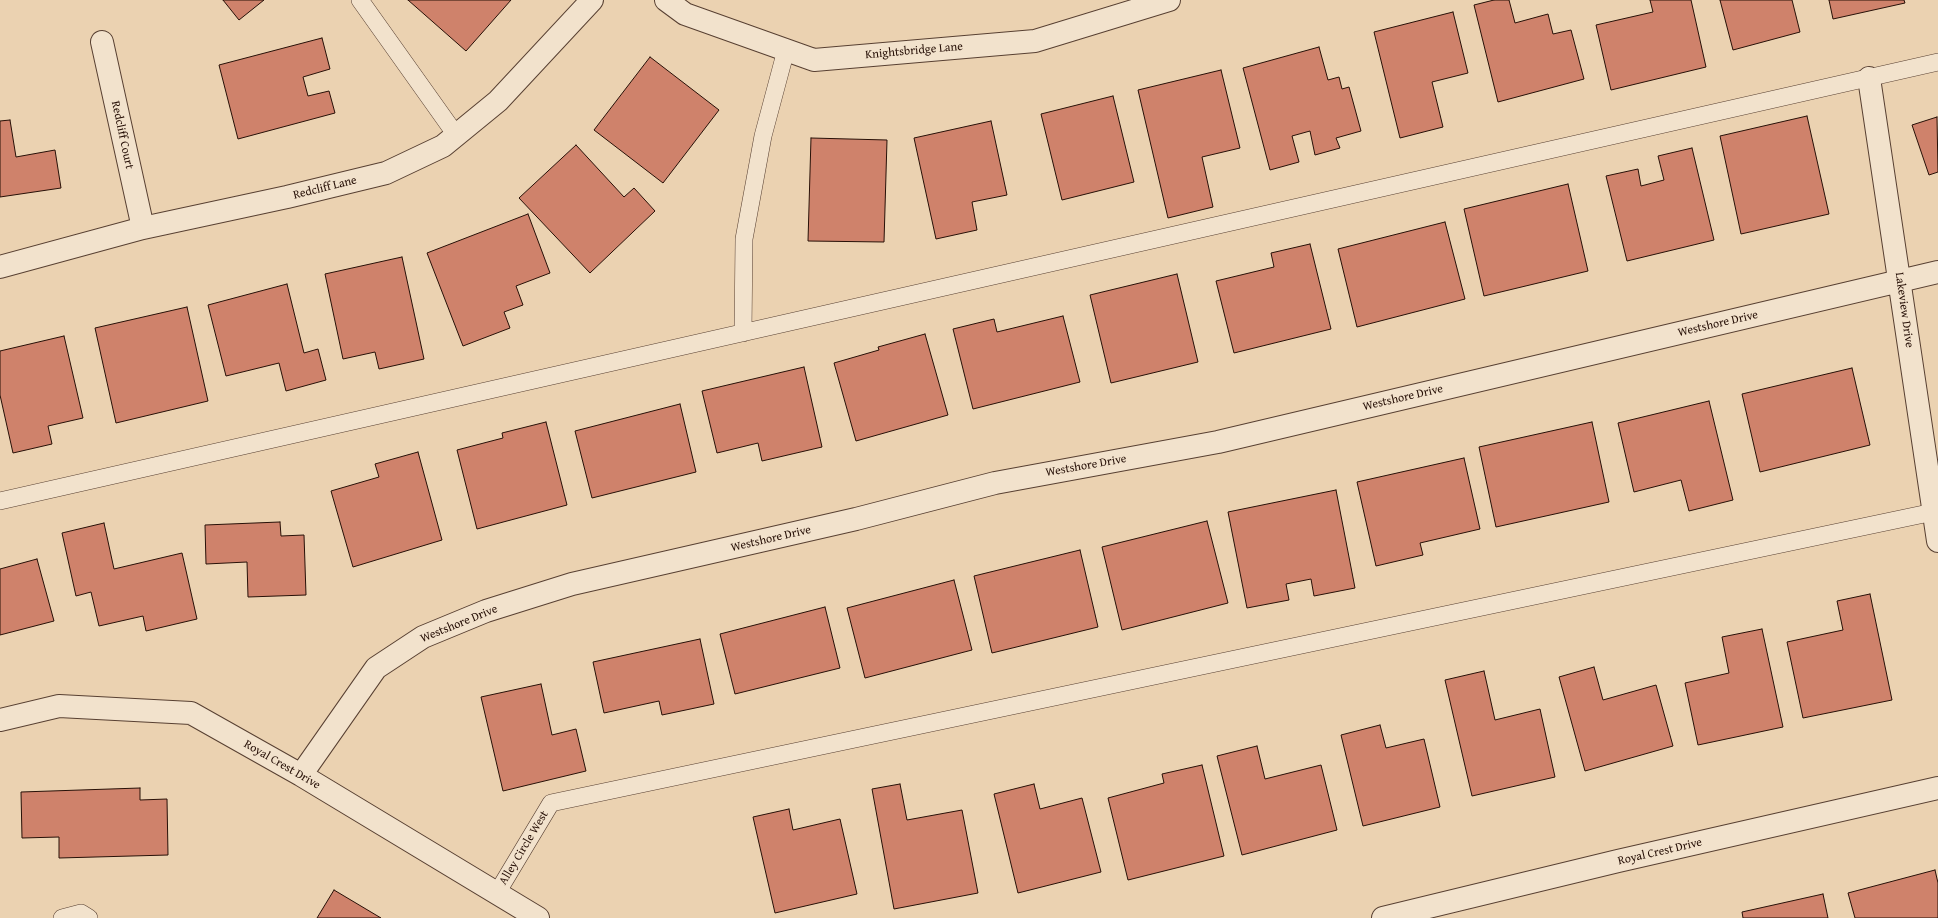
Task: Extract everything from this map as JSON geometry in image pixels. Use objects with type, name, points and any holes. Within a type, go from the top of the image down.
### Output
[{"type":"street","name":"Redcliff Lane","points":[[0,267],[143,228],[287,197],[386,173],[443,146],[498,101],[592,0]]},
{"type":"street","name":"Knightsbridge Lane","points":[[666,0],[685,14],[814,60],[1035,41],[1169,0]]},
{"type":"street","name":"Redcliff Court","points":[[102,42],[143,228]]},
{"type":"street","name":"Lakeview Drive","points":[[1869,78],[1936,511],[1938,541]]},
{"type":"street","name":"Westshore Drive","points":[[301,775],[376,668],[423,636],[486,611],[572,584],[856,519],[996,483],[1218,442],[1938,272]]},
{"type":"street","name":"Royal Crest Drive","points":[[0,720],[59,706],[191,713],[301,775],[538,918]]},
{"type":"street","name":"Royal Crest Drive","points":[[1383,918],[1626,859],[1938,788]]},
{"type":"lane","points":[[360,0],[456,135]]},
{"type":"lane","points":[[743,333],[744,239],[764,136],[786,50]]},
{"type":"lane","points":[[0,501],[1938,62]]},
{"type":"lane","name":"Alley Circle West","points":[[497,893],[551,803],[1936,511]]},
{"type":"lane","points":[[62,918],[81,913],[89,918]]},
{"type":"building","points":[[223,0],[264,0],[239,20]]},
{"type":"building","points":[[408,0],[511,0],[466,51]]},
{"type":"building","points":[[1494,0],[1509,0],[1515,23],[1548,14],[1553,34],[1571,30],[1584,79],[1498,102],[1474,5]]},
{"type":"building","points":[[1650,0],[1691,0],[1706,67],[1611,90],[1596,25],[1653,12]]},
{"type":"building","points":[[1720,0],[1792,0],[1800,32],[1733,50]]},
{"type":"building","points":[[1829,0],[1904,0],[1905,3],[1833,19]]},
{"type":"building","points":[[1453,12],[1468,73],[1432,82],[1443,127],[1400,138],[1374,32]]},
{"type":"building","points":[[322,38],[330,69],[303,77],[308,96],[329,91],[335,113],[238,139],[219,65]]},
{"type":"building","points":[[1319,47],[1328,80],[1339,77],[1342,89],[1349,87],[1361,131],[1336,138],[1340,148],[1315,155],[1310,131],[1292,136],[1299,162],[1270,170],[1243,68]]},
{"type":"building","points":[[650,57],[719,110],[663,183],[594,130]]},
{"type":"building","points":[[1221,70],[1240,148],[1202,157],[1213,207],[1168,218],[1138,90]]},
{"type":"building","points":[[1113,96],[1134,182],[1062,200],[1041,114]]},
{"type":"building","points":[[1807,116],[1829,214],[1741,234],[1720,136]]},
{"type":"building","points":[[1937,117],[1938,172],[1929,175],[1912,125]]},
{"type":"building","points":[[10,120],[16,157],[55,150],[61,188],[0,197],[0,121]]},
{"type":"building","points":[[991,121],[1007,195],[972,202],[977,230],[936,239],[914,138]]},
{"type":"building","points":[[811,138],[887,140],[884,242],[808,241]]},
{"type":"building","points":[[576,145],[624,197],[634,188],[655,211],[590,273],[519,198]]},
{"type":"building","points":[[1692,148],[1714,240],[1627,261],[1606,176],[1638,169],[1641,186],[1664,180],[1658,156]]},
{"type":"building","points":[[1568,184],[1588,271],[1484,296],[1464,209]]},
{"type":"building","points":[[528,214],[550,273],[516,286],[523,305],[504,312],[510,328],[463,346],[427,253]]},
{"type":"building","points":[[1445,222],[1465,299],[1357,327],[1338,249]]},
{"type":"building","points":[[1310,244],[1331,329],[1234,353],[1216,281],[1274,267],[1271,253]]},
{"type":"building","points":[[402,257],[424,359],[379,369],[375,352],[343,359],[325,274]]},
{"type":"building","points":[[1177,274],[1198,362],[1111,383],[1090,295]]},
{"type":"building","points":[[287,284],[304,353],[318,349],[326,380],[286,391],[279,363],[226,376],[208,305]]},
{"type":"building","points":[[187,307],[208,401],[116,423],[95,328]]},
{"type":"building","points":[[1063,316],[1080,382],[973,409],[953,329],[994,319],[997,332]]},
{"type":"building","points":[[925,334],[948,415],[856,441],[834,363],[879,350],[878,347]]},
{"type":"building","points":[[64,336],[83,418],[48,426],[52,444],[13,453],[0,395],[0,351]]},
{"type":"building","points":[[804,367],[822,447],[762,461],[758,443],[717,453],[702,391]]},
{"type":"building","points":[[1852,368],[1870,445],[1760,472],[1742,394]]},
{"type":"building","points":[[1709,401],[1733,500],[1689,511],[1681,480],[1634,492],[1618,423]]},
{"type":"building","points":[[680,404],[696,472],[592,498],[575,431]]},
{"type":"building","points":[[546,422],[567,505],[477,529],[457,450],[503,438],[502,433]]},
{"type":"building","points":[[1592,422],[1609,502],[1496,527],[1479,447]]},
{"type":"building","points":[[418,452],[442,540],[353,567],[331,491],[379,477],[375,464]]},
{"type":"building","points":[[1464,458],[1480,529],[1420,543],[1423,555],[1376,566],[1357,482]]},
{"type":"building","points":[[1336,490],[1355,588],[1314,596],[1311,579],[1286,584],[1289,600],[1247,608],[1228,512]]},
{"type":"building","points":[[1207,521],[1228,603],[1122,630],[1102,547]]},
{"type":"building","points":[[280,522],[281,536],[304,535],[306,595],[248,597],[247,562],[206,564],[205,525]]},
{"type":"building","points":[[104,523],[114,569],[182,553],[197,619],[146,631],[143,616],[99,626],[91,592],[76,596],[62,533]]},
{"type":"building","points":[[1080,550],[1098,627],[992,653],[974,576]]},
{"type":"building","points":[[37,559],[54,621],[0,635],[0,569]]},
{"type":"building","points":[[954,580],[972,650],[865,678],[847,608]]},
{"type":"building","points":[[1870,594],[1892,700],[1803,718],[1787,642],[1843,630],[1837,601]]},
{"type":"building","points":[[825,607],[840,668],[735,694],[720,634]]},
{"type":"building","points":[[1762,629],[1783,727],[1698,745],[1685,683],[1729,673],[1722,637]]},
{"type":"building","points":[[700,639],[714,704],[662,715],[659,701],[604,713],[593,662]]},
{"type":"building","points":[[1594,667],[1603,700],[1656,685],[1673,746],[1585,771],[1559,677]]},
{"type":"building","points":[[1484,671],[1495,720],[1540,709],[1555,777],[1472,796],[1445,680]]},
{"type":"building","points":[[541,684],[552,735],[576,729],[586,771],[503,791],[481,697]]},
{"type":"building","points":[[1380,725],[1386,748],[1424,739],[1440,807],[1363,826],[1341,735]]},
{"type":"building","points":[[1257,746],[1265,779],[1321,765],[1337,830],[1242,855],[1217,756]]},
{"type":"building","points":[[1202,765],[1224,856],[1128,880],[1108,798],[1164,783],[1162,774]]},
{"type":"building","points":[[900,784],[907,820],[962,810],[978,893],[894,909],[872,789]]},
{"type":"building","points":[[1034,784],[1040,809],[1082,798],[1101,872],[1018,893],[994,794]]},
{"type":"building","points":[[140,788],[140,800],[167,799],[168,855],[59,858],[59,837],[22,838],[21,792]]},
{"type":"building","points":[[789,809],[793,830],[840,819],[857,894],[775,913],[753,817]]},
{"type":"building","points":[[1935,870],[1938,883],[1938,918],[1855,918],[1848,893]]},
{"type":"building","points":[[334,890],[381,918],[317,918]]},
{"type":"building","points":[[1823,894],[1828,918],[1743,918],[1742,912]]}]
